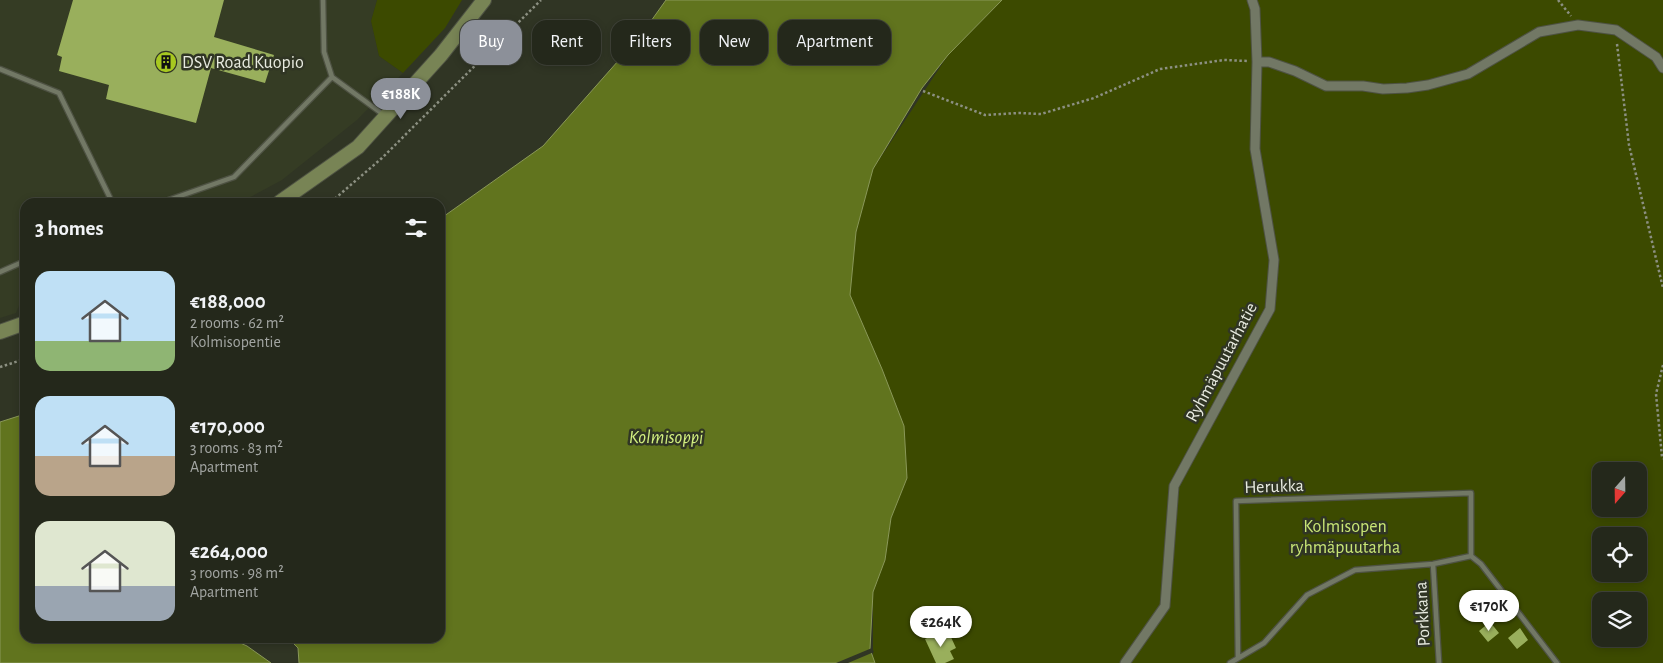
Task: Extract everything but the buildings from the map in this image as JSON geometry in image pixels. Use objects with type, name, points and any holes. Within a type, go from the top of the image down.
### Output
[{"type":"main road","points":[[286,198],[358,147],[441,55],[484,0]]},
{"type":"main road","points":[[0,332],[20,325]]},
{"type":"street","name":"Ryhmäpuutarhatie","points":[[1125,663],[1165,606],[1174,486],[1270,309],[1274,260],[1255,149],[1258,62],[1255,9],[1252,0]]},
{"type":"street","points":[[1258,62],[1269,62],[1326,86],[1363,86],[1383,89],[1407,88],[1428,85],[1468,74],[1539,32],[1578,25],[1616,30],[1656,57],[1663,68]]},
{"type":"lane","points":[[323,0],[324,52],[332,76],[386,116]]},
{"type":"lane","points":[[0,69],[59,93],[110,198]]},
{"type":"lane","points":[[174,198],[234,177],[332,76]]},
{"type":"lane","points":[[0,272],[20,263]]},
{"type":"lane","name":"Herukka","points":[[1238,658],[1236,501],[1471,493],[1471,556]]},
{"type":"lane","points":[[1230,663],[1264,643],[1306,595],[1356,570],[1434,564],[1471,556],[1481,564],[1557,663]]},
{"type":"lane","name":"Porkkana","points":[[1434,564],[1439,663]]},
{"type":"path","points":[[336,198],[382,158],[541,0]]},
{"type":"path","points":[[1558,0],[1578,25]]},
{"type":"path","points":[[1616,30],[1629,144],[1663,288]]},
{"type":"path","points":[[923,91],[985,115],[1040,114],[1094,98],[1160,69],[1224,60],[1258,62]]},
{"type":"path","points":[[0,367],[20,361]]},
{"type":"path","points":[[1663,365],[1656,394],[1663,459]]},
{"type":"shaded area","points":[[0,0],[377,0],[371,21],[379,56],[403,73],[357,120],[282,180],[248,198],[20,198],[20,303],[16,313],[0,318]]},
{"type":"green space","points":[[377,0],[462,0],[445,28],[403,73],[379,56],[371,21]]},
{"type":"green space","name":"Kolmisopen ryhmäpuutarha","points":[[1002,0],[1663,0],[1663,663],[875,663],[873,658],[873,592],[885,560],[891,518],[907,478],[850,295],[856,232],[873,169],[948,55]]},
{"type":"water","name":"Kolmisoppi","points":[[666,0],[1002,0],[948,55],[922,88],[873,169],[856,232],[850,295],[904,426],[907,478],[891,518],[885,560],[873,592],[870,649],[875,663],[299,663],[298,648],[293,643],[445,643],[445,215],[543,146],[615,65],[690,65],[690,20],[652,20]]},
{"type":"water","points":[[20,416],[20,643],[240,643],[271,663],[0,663],[0,422]]},
{"type":"pier","points":[[872,648],[874,652],[848,663],[836,663]]},
{"type":"place","name":"DSV Road Kuopio","points":[[166,62]]}]
